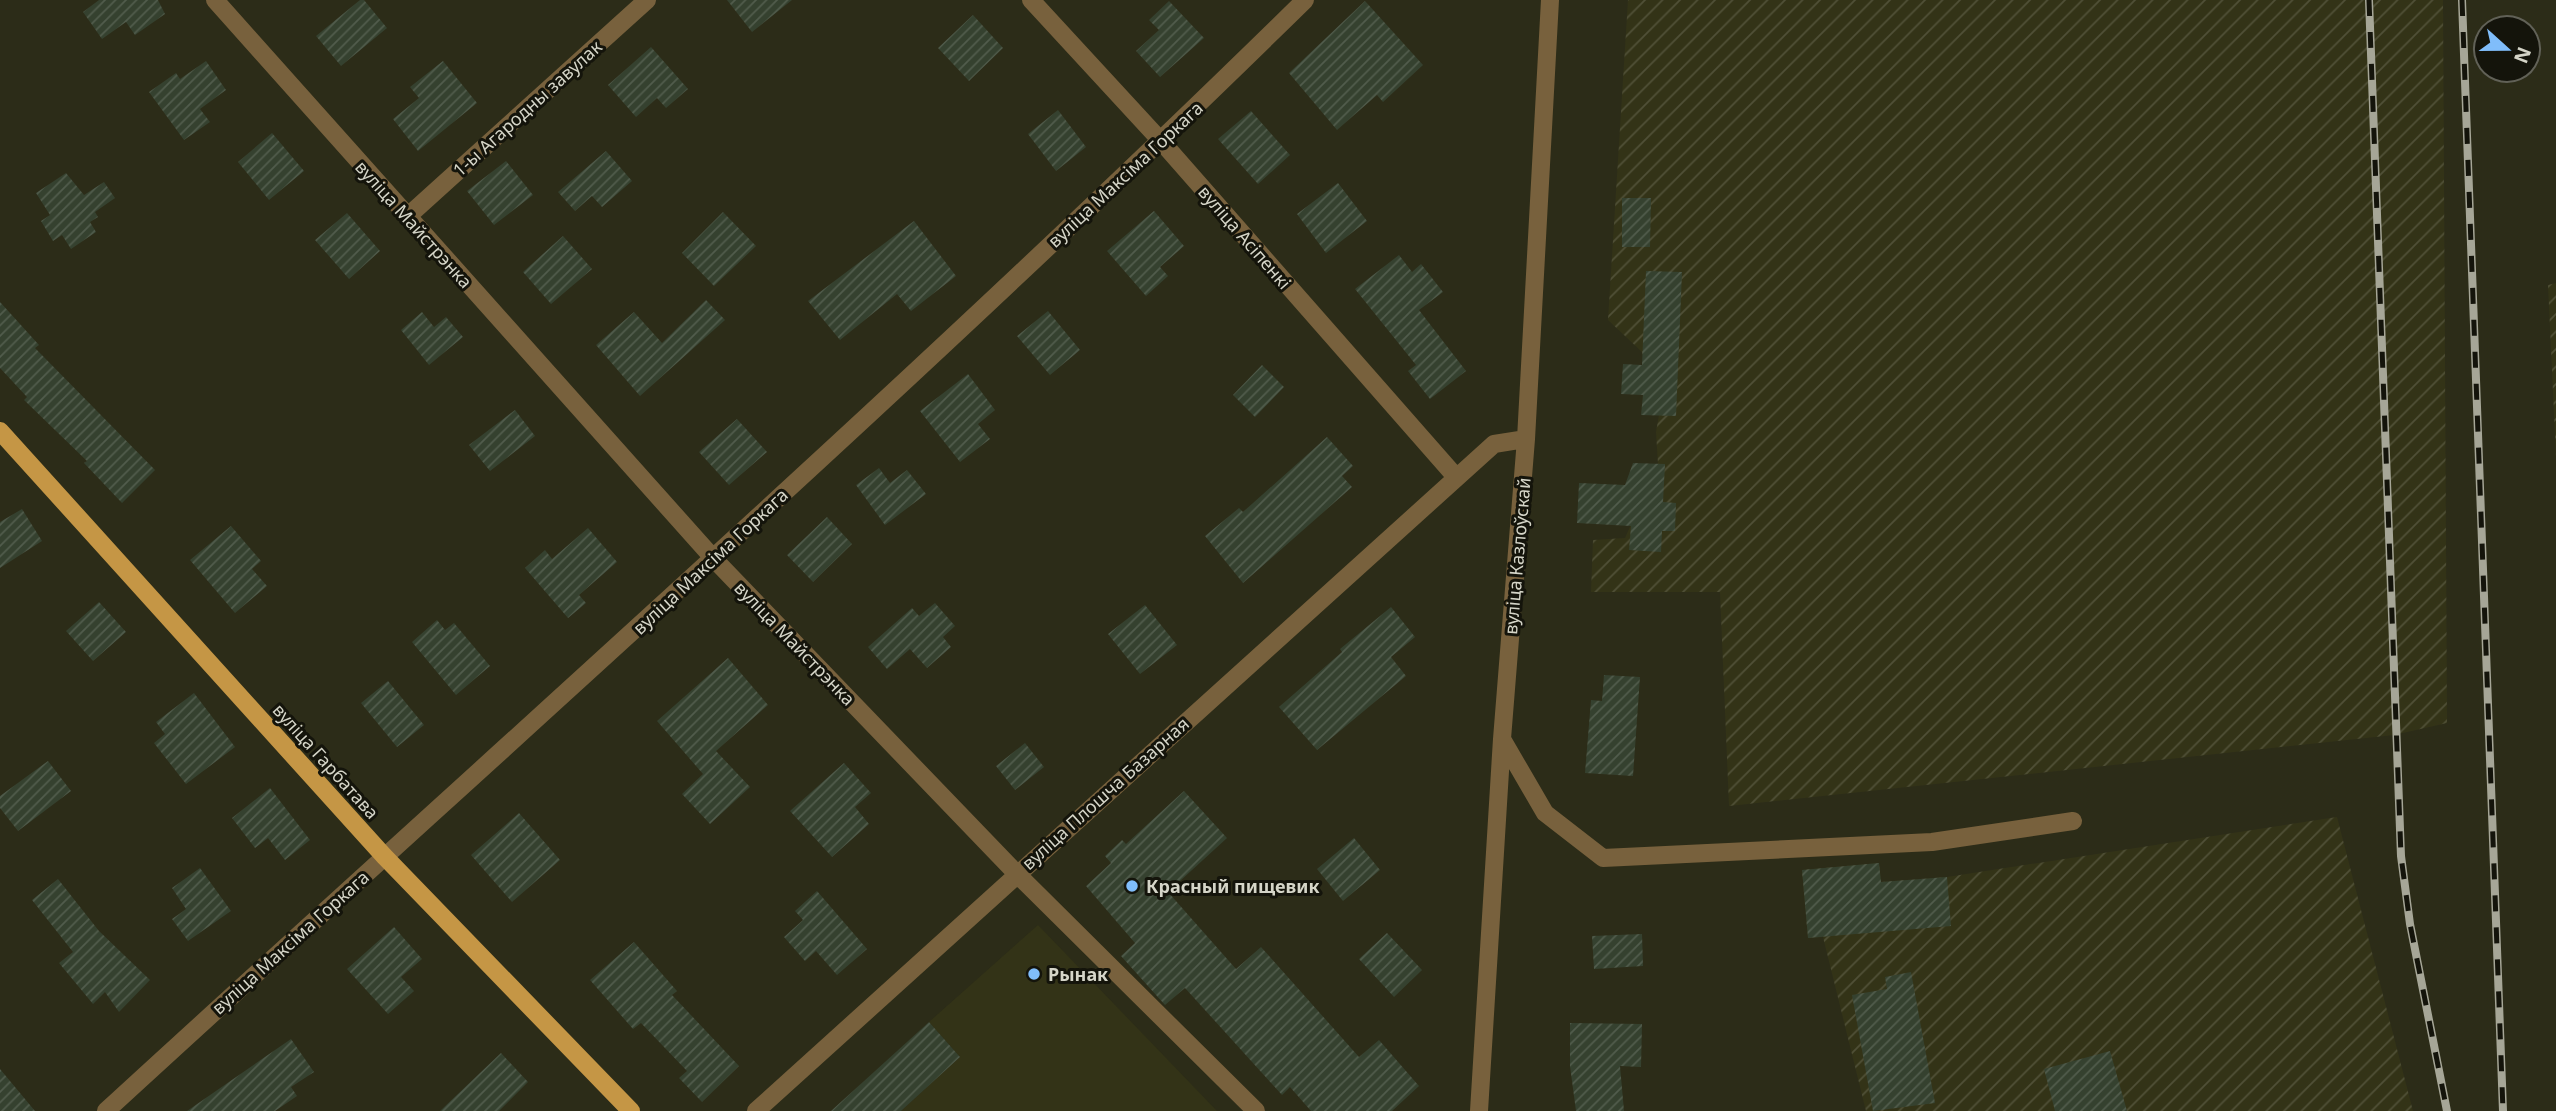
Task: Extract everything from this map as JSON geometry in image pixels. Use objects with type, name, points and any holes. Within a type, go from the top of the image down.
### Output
[{"type":"main road","name":"вуліца Гарбатава","points":[[0,432],[384,856],[631,1111]]},
{"type":"street","name":"вуліца Майстрэнка","points":[[215,0],[714,559],[1016,873],[1256,1111]]},
{"type":"street","name":"1-ы Агародны завулак","points":[[407,217],[646,0]]},
{"type":"street","name":"вуліца Асіпенкі","points":[[1031,0],[1161,142],[1456,477]]},
{"type":"street","name":"вуліца Максіма Горкага","points":[[106,1111],[714,559],[1161,142],[1305,0]]},
{"type":"street","name":"вуліца Казлоўскай","points":[[1479,1111],[1502,739],[1526,439],[1550,0]]},
{"type":"street","name":"вуліца Плошча Базарная","points":[[756,1111],[1456,477],[1494,444],[1526,439]]},
{"type":"street","points":[[1502,739],[1545,813],[1603,858],[1932,842],[2073,821]]},
{"type":"shaded area","points":[[1628,0],[2443,0],[2447,723],[2394,735],[1729,806],[1720,592],[1591,592],[1593,540],[1625,538],[1658,464],[1656,432],[1659,415],[1642,352],[1608,320]]},
{"type":"shaded area","points":[[2556,283],[2556,457],[2548,285]]},
{"type":"shaded area","points":[[2337,817],[2413,1111],[1866,1111],[1823,937],[1808,938],[1802,870],[1879,863],[1881,882],[1947,877]]},
{"type":"shaded area","name":"Рынак","points":[[1038,925],[1217,1111],[901,1111],[960,1057],[929,1022]]},
{"type":"building","points":[[99,0],[158,0],[165,14],[135,35],[126,22],[102,39],[83,12]]},
{"type":"building","points":[[360,0],[364,0],[387,28],[341,66],[316,36]]},
{"type":"building","points":[[727,0],[792,0],[752,32]]},
{"type":"building","points":[[1169,1],[1204,38],[1160,77],[1136,51],[1159,30],[1149,20]]},
{"type":"building","points":[[1365,1],[1423,65],[1383,102],[1377,95],[1337,130],[1289,73]]},
{"type":"building","points":[[973,15],[1003,48],[969,81],[938,48]]},
{"type":"building","points":[[651,47],[688,89],[666,108],[657,98],[636,117],[608,85]]},
{"type":"building","points":[[206,61],[226,90],[200,109],[210,122],[184,140],[149,92],[176,73],[180,79]]},
{"type":"building","points":[[443,61],[477,103],[418,151],[393,119],[419,98],[410,87]]},
{"type":"building","points":[[1058,110],[1086,147],[1056,171],[1028,134]]},
{"type":"building","points":[[1251,111],[1290,155],[1258,184],[1218,139]]},
{"type":"building","points":[[272,133],[304,171],[269,200],[238,162]]},
{"type":"building","points":[[606,151],[632,181],[602,207],[592,196],[575,211],[558,192]]},
{"type":"building","points":[[506,161],[533,195],[494,225],[467,191]]},
{"type":"building","points":[[66,173],[84,195],[104,182],[115,198],[95,212],[98,217],[90,222],[96,232],[71,249],[62,235],[53,241],[41,221],[50,215],[36,193]]},
{"type":"building","points":[[1338,183],[1367,221],[1326,253],[1297,214]]},
{"type":"building","points":[[1622,198],[1651,198],[1650,247],[1622,247]]},
{"type":"building","points":[[1154,211],[1184,246],[1160,267],[1168,276],[1146,296],[1107,251]]},
{"type":"building","points":[[723,212],[756,246],[714,286],[682,253]]},
{"type":"building","points":[[347,213],[380,251],[349,279],[315,240]]},
{"type":"building","points":[[914,221],[956,276],[911,311],[897,294],[840,340],[808,301]]},
{"type":"building","points":[[563,236],[592,269],[551,304],[523,272]]},
{"type":"building","points":[[1399,255],[1412,272],[1421,264],[1443,292],[1419,310],[1466,371],[1430,399],[1408,371],[1416,365],[1355,289]]},
{"type":"building","points":[[1646,271],[1682,272],[1676,416],[1641,415],[1643,395],[1621,394],[1623,364],[1642,365]]},
{"type":"building","points":[[706,300],[725,320],[640,396],[596,345],[634,312],[662,343]]},
{"type":"building","points":[[0,302],[39,345],[35,348],[155,470],[122,503],[84,463],[87,461],[24,400],[27,397],[0,368]]},
{"type":"building","points":[[1048,311],[1080,350],[1050,375],[1017,336]]},
{"type":"building","points":[[422,312],[434,327],[446,317],[463,337],[429,365],[401,330]]},
{"type":"building","points":[[1262,365],[1284,387],[1255,417],[1233,395]]},
{"type":"building","points":[[968,374],[995,410],[978,424],[990,439],[960,462],[920,411]]},
{"type":"building","points":[[515,410],[535,436],[490,471],[469,445]]},
{"type":"building","points":[[737,419],[767,452],[729,485],[699,452]]},
{"type":"building","points":[[1327,437],[1353,466],[1342,476],[1352,487],[1243,583],[1205,536],[1239,508],[1243,512]]},
{"type":"building","points":[[1633,463],[1665,464],[1663,502],[1676,503],[1675,531],[1662,531],[1661,552],[1629,550],[1631,526],[1577,523],[1579,483],[1625,485]]},
{"type":"building","points":[[879,468],[890,483],[907,470],[926,494],[885,525],[856,485]]},
{"type":"building","points":[[22,509],[42,541],[0,568],[0,522]]},
{"type":"building","points":[[827,517],[852,544],[813,582],[787,555]]},
{"type":"building","points":[[231,526],[261,561],[252,569],[267,586],[235,613],[190,560]]},
{"type":"building","points":[[588,528],[617,562],[579,595],[586,603],[568,618],[525,568],[545,550],[552,559]]},
{"type":"building","points":[[99,602],[126,632],[93,661],[66,631]]},
{"type":"building","points":[[935,603],[955,626],[943,637],[951,647],[927,668],[910,649],[887,669],[868,647],[912,608],[919,616]]},
{"type":"building","points":[[1145,605],[1177,645],[1140,674],[1108,634]]},
{"type":"building","points":[[1391,607],[1415,637],[1391,657],[1406,676],[1317,750],[1279,707],[1342,652],[1340,649]]},
{"type":"building","points":[[437,620],[445,630],[454,623],[490,666],[456,695],[412,642]]},
{"type":"building","points":[[728,658],[768,705],[716,751],[750,787],[710,824],[682,794],[703,774],[657,721]]},
{"type":"building","points":[[1604,675],[1640,677],[1633,776],[1585,773],[1591,700],[1602,701]]},
{"type":"building","points":[[388,681],[424,725],[397,747],[361,703]]},
{"type":"building","points":[[194,693],[235,747],[186,784],[154,743],[165,734],[156,722]]},
{"type":"building","points":[[1025,743],[1044,767],[1015,790],[996,766]]},
{"type":"building","points":[[48,761],[71,791],[18,831],[0,808],[0,796]]},
{"type":"building","points":[[844,763],[871,793],[855,807],[869,824],[832,857],[790,811]]},
{"type":"building","points":[[270,788],[310,840],[285,860],[268,838],[255,848],[232,818]]},
{"type":"building","points":[[1184,791],[1227,838],[1168,892],[1236,969],[1261,947],[1359,1057],[1379,1040],[1419,1086],[1392,1111],[1311,1111],[1290,1087],[1282,1095],[1185,988],[1165,1005],[1121,956],[1135,943],[1086,886],[1111,863],[1105,856],[1122,840],[1126,844]]},
{"type":"building","points":[[519,813],[560,860],[512,902],[471,855]]},
{"type":"building","points":[[1354,838],[1380,870],[1343,901],[1317,869]]},
{"type":"building","points":[[1879,863],[1881,882],[1947,877],[1951,926],[1808,938],[1802,870]]},
{"type":"building","points":[[200,868],[231,911],[188,941],[172,919],[186,909],[172,888]]},
{"type":"building","points":[[58,879],[99,931],[150,980],[119,1012],[105,992],[93,1004],[59,963],[73,952],[32,900]]},
{"type":"building","points":[[817,891],[867,949],[837,975],[816,951],[805,961],[784,937],[803,920],[795,911]]},
{"type":"building","points":[[394,927],[422,959],[401,977],[414,991],[388,1014],[347,969]]},
{"type":"building","points":[[1387,933],[1422,970],[1394,997],[1359,959]]},
{"type":"building","points":[[1642,934],[1643,966],[1594,969],[1592,936]]},
{"type":"building","points":[[634,942],[677,991],[672,995],[739,1066],[702,1102],[679,1078],[687,1071],[641,1023],[633,1029],[590,980]]},
{"type":"building","points":[[1911,972],[1935,1103],[1873,1111],[1852,995],[1887,989],[1885,977]]},
{"type":"building","points":[[929,1022],[960,1057],[901,1111],[831,1111]]},
{"type":"building","points":[[1570,1023],[1642,1024],[1641,1067],[1620,1066],[1624,1111],[1576,1111],[1570,1066]]},
{"type":"building","points":[[291,1039],[314,1072],[291,1087],[297,1096],[275,1111],[187,1111]]},
{"type":"building","points":[[2110,1051],[2127,1111],[2055,1111],[2044,1069]]},
{"type":"building","points":[[501,1053],[528,1082],[499,1111],[440,1111]]},
{"type":"building","points":[[0,1069],[35,1111],[0,1111]]},
{"type":"railway","points":[[2369,0],[2401,856],[2410,924],[2447,1111]]},
{"type":"railway","points":[[2462,0],[2503,1111]]},
{"type":"place","name":"Красный пищевик","points":[[1132,886]]},
{"type":"place","name":"Рынак","points":[[1034,974]]}]
